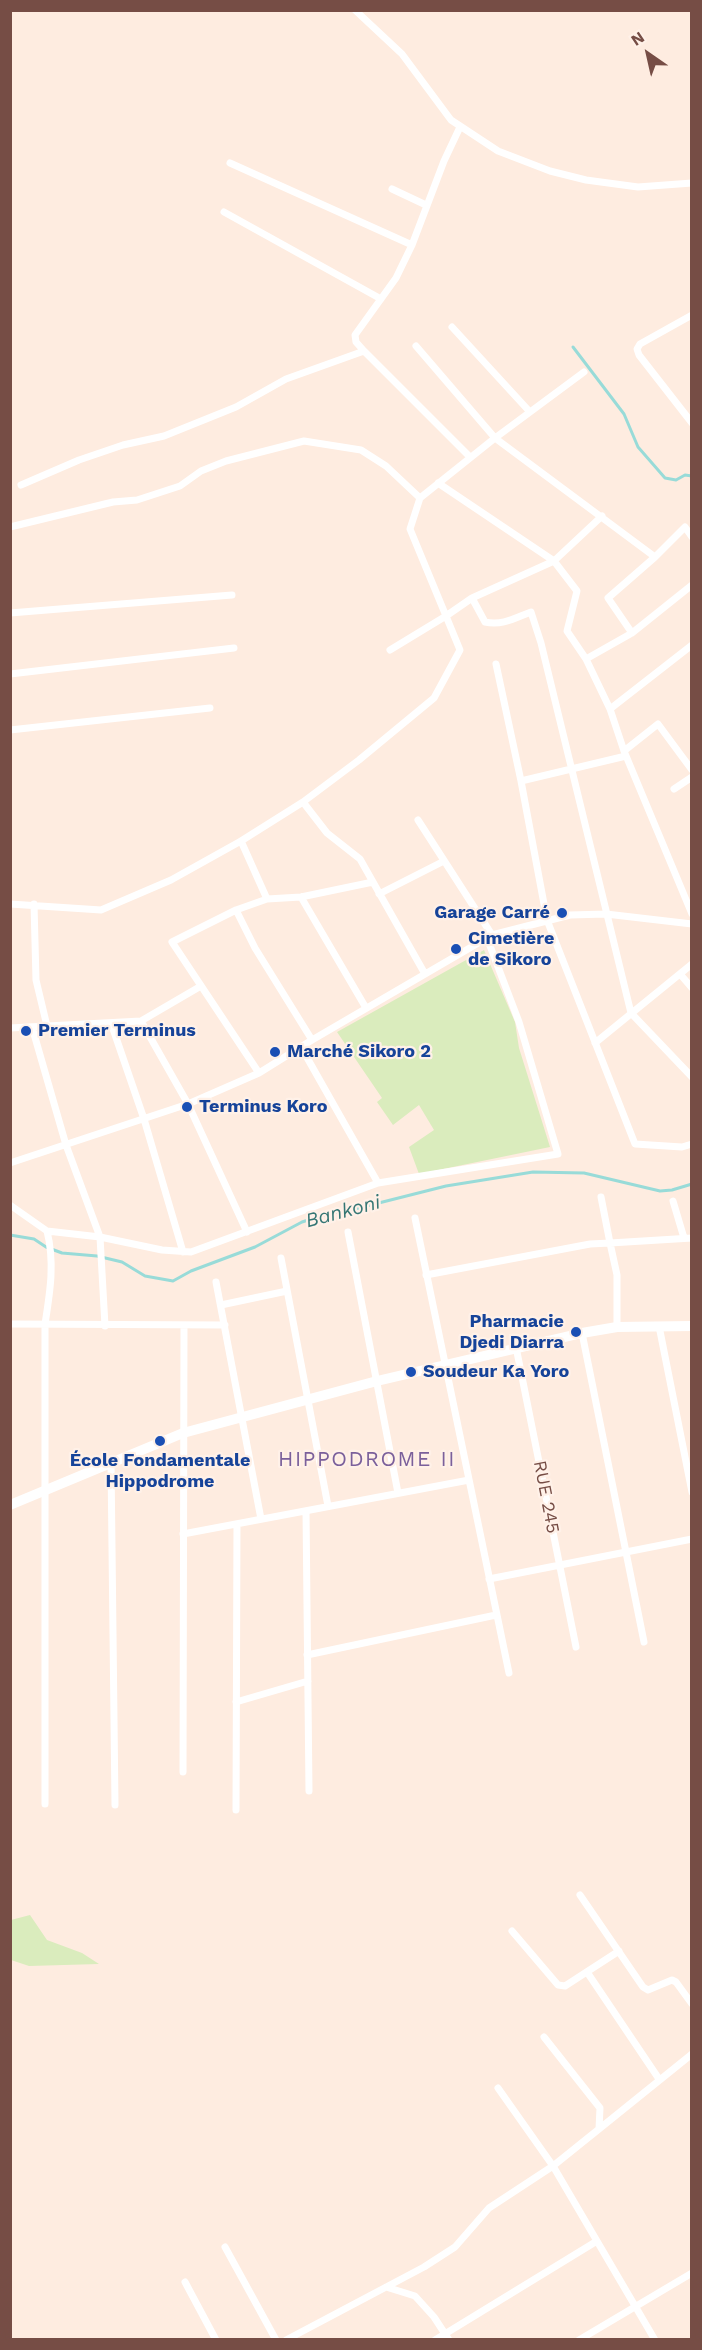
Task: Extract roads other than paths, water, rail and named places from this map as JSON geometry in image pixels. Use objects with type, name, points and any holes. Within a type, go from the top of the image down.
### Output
[{"type":"street","points":[[355,10],[402,54],[451,120],[498,151],[550,171],[586,180],[638,187],[692,183]]},
{"type":"street","points":[[460,127],[426,205],[412,245],[396,278],[355,335],[356,342],[364,351],[470,458]]},
{"type":"street","points":[[230,163],[412,245]]},
{"type":"street","points":[[392,189],[426,205]]},
{"type":"street","points":[[224,212],[381,299]]},
{"type":"street","points":[[692,315],[640,344],[637,349],[639,355],[692,423]]},
{"type":"street","points":[[452,327],[530,412]]},
{"type":"street","points":[[416,346],[495,438],[656,557]]},
{"type":"street","points":[[21,485],[123,445],[164,436],[236,407],[286,379],[364,351]]},
{"type":"street","points":[[10,904],[101,910],[171,880],[241,841],[303,802],[434,698],[460,650],[410,529],[420,498],[495,438],[584,372]]},
{"type":"street","points":[[10,527],[113,502],[137,500],[180,486],[201,471],[226,461],[304,441],[361,450],[386,466],[420,498]]},
{"type":"street","points":[[438,483],[554,561],[577,591],[567,631],[586,659],[610,709],[625,754],[690,909]]},
{"type":"street","points":[[390,650],[472,598],[554,561],[602,516]]},
{"type":"street","points":[[632,633],[608,598],[656,557],[685,527],[692,537]]},
{"type":"street","points":[[586,659],[632,633],[692,585]]},
{"type":"street","points":[[10,613],[232,596]]},
{"type":"street","points":[[472,598],[485,622],[494,624],[505,622],[531,612],[541,643],[631,1013],[692,1077]]},
{"type":"street","points":[[610,709],[692,645]]},
{"type":"street","points":[[10,674],[234,648]]},
{"type":"street","points":[[496,664],[547,920],[594,1043],[635,1143],[682,1147],[692,1144]]},
{"type":"street","points":[[10,730],[210,708]]},
{"type":"street","points":[[521,781],[572,770],[625,754],[658,724],[692,770]]},
{"type":"street","points":[[674,789],[692,777]]},
{"type":"street","points":[[303,802],[327,833],[360,859],[425,974]]},
{"type":"street","points":[[10,1200],[11,1205],[47,1231],[100,1237],[162,1250],[191,1252],[378,1183],[558,1154],[519,1022],[490,937],[418,820]]},
{"type":"street","points":[[241,841],[267,899]]},
{"type":"street","points":[[379,894],[444,861]]},
{"type":"street","points":[[259,1073],[172,942],[236,910],[267,899],[301,897],[373,882]]},
{"type":"street","points":[[301,897],[366,1008]]},
{"type":"street","points":[[34,904],[36,980],[47,1026]]},
{"type":"street","points":[[236,910],[255,948],[312,1040]]},
{"type":"street","points":[[10,1162],[66,1146],[188,1104],[259,1073],[490,937],[570,915],[606,914],[692,924]]},
{"type":"street","points":[[594,1043],[692,964]]},
{"type":"street","points":[[680,974],[692,988]]},
{"type":"street","points":[[10,1028],[141,1021],[201,986]]},
{"type":"street","points":[[141,1021],[188,1104],[247,1232]]},
{"type":"street","points":[[111,1023],[144,1119],[183,1252]]},
{"type":"street","points":[[32,1027],[66,1146],[100,1237],[105,1326]]},
{"type":"street","points":[[301,1047],[378,1183]]},
{"type":"street","points":[[601,1197],[617,1275],[617,1327]]},
{"type":"street","points":[[426,1275],[590,1244],[688,1238],[673,1201]]},
{"type":"street","points":[[415,1218],[508,1674]]},
{"type":"street","points":[[45,1804],[45,1324],[52,1267],[52,1251],[47,1231]]},
{"type":"street","points":[[348,1232],[398,1493]]},
{"type":"street","points":[[281,1258],[328,1506]]},
{"type":"street","points":[[216,1282],[261,1519]]},
{"type":"street","points":[[221,1305],[287,1291]]},
{"type":"street","points":[[10,1324],[225,1325]]},
{"type":"street","points":[[183,1326],[183,1772]]},
{"type":"street","points":[[658,1326],[692,1492]]},
{"type":"street","points":[[10,1505],[183,1433],[243,1416],[445,1364],[582,1333],[617,1327],[692,1326]]},
{"type":"street","points":[[582,1333],[644,1642]]},
{"type":"street","name":"RUE 245","points":[[516,1347],[576,1647]]},
{"type":"street","points":[[111,1462],[115,1805]]},
{"type":"street","points":[[183,1534],[469,1480]]},
{"type":"street","points":[[306,1511],[309,1791]]},
{"type":"street","points":[[236,1810],[237,1524]]},
{"type":"street","points":[[489,1579],[692,1539]]},
{"type":"street","points":[[308,1655],[496,1615]]},
{"type":"street","points":[[237,1702],[308,1681]]},
{"type":"street","points":[[580,1895],[643,1987],[648,1990],[672,1980],[692,2004]]},
{"type":"street","points":[[512,1931],[558,1985],[564,1986],[619,1951]]},
{"type":"street","points":[[587,1972],[659,2079]]},
{"type":"street","points":[[544,2037],[600,2108],[599,2129]]},
{"type":"street","points":[[286,2340],[424,2267],[455,2247],[489,2208],[553,2166],[692,2054]]},
{"type":"street","points":[[498,2088],[553,2166],[655,2340]]},
{"type":"street","points":[[435,2340],[447,2337],[597,2241]]},
{"type":"street","points":[[225,2247],[276,2340]]},
{"type":"street","points":[[579,2340],[692,2273]]},
{"type":"street","points":[[185,2282],[216,2340]]},
{"type":"street","points":[[386,2287],[415,2296],[434,2317],[447,2337]]},
{"type":"waterway","points":[[573,347],[624,414],[638,447],[665,478],[676,480],[685,475],[692,476]]},
{"type":"waterway","name":"Bankoni","points":[[10,1235],[34,1239],[62,1253],[97,1256],[122,1262],[145,1276],[173,1281],[191,1271],[255,1247],[302,1222],[330,1213],[347,1211],[446,1186],[533,1172],[584,1173],[660,1191],[692,1184]]},
{"type":"place","name":"Garage Carré","points":[[562,913]]},
{"type":"place","name":"Cimetière de Sikoro","points":[[456,949]]},
{"type":"place","name":"Premier Terminus","points":[[26,1031]]},
{"type":"place","name":"Marché Sikoro 2","points":[[275,1052]]},
{"type":"place","name":"Terminus Koro","points":[[187,1107]]},
{"type":"place","name":"Pharmacie Djedi Diarra","points":[[576,1332]]},
{"type":"place","name":"Soudeur Ka Yoro","points":[[411,1372]]},
{"type":"place","name":"École Fondamentale Hippodrome","points":[[160,1441]]},
{"type":"district","name":"HIPPODROME II","points":[[367,1460]]}]
